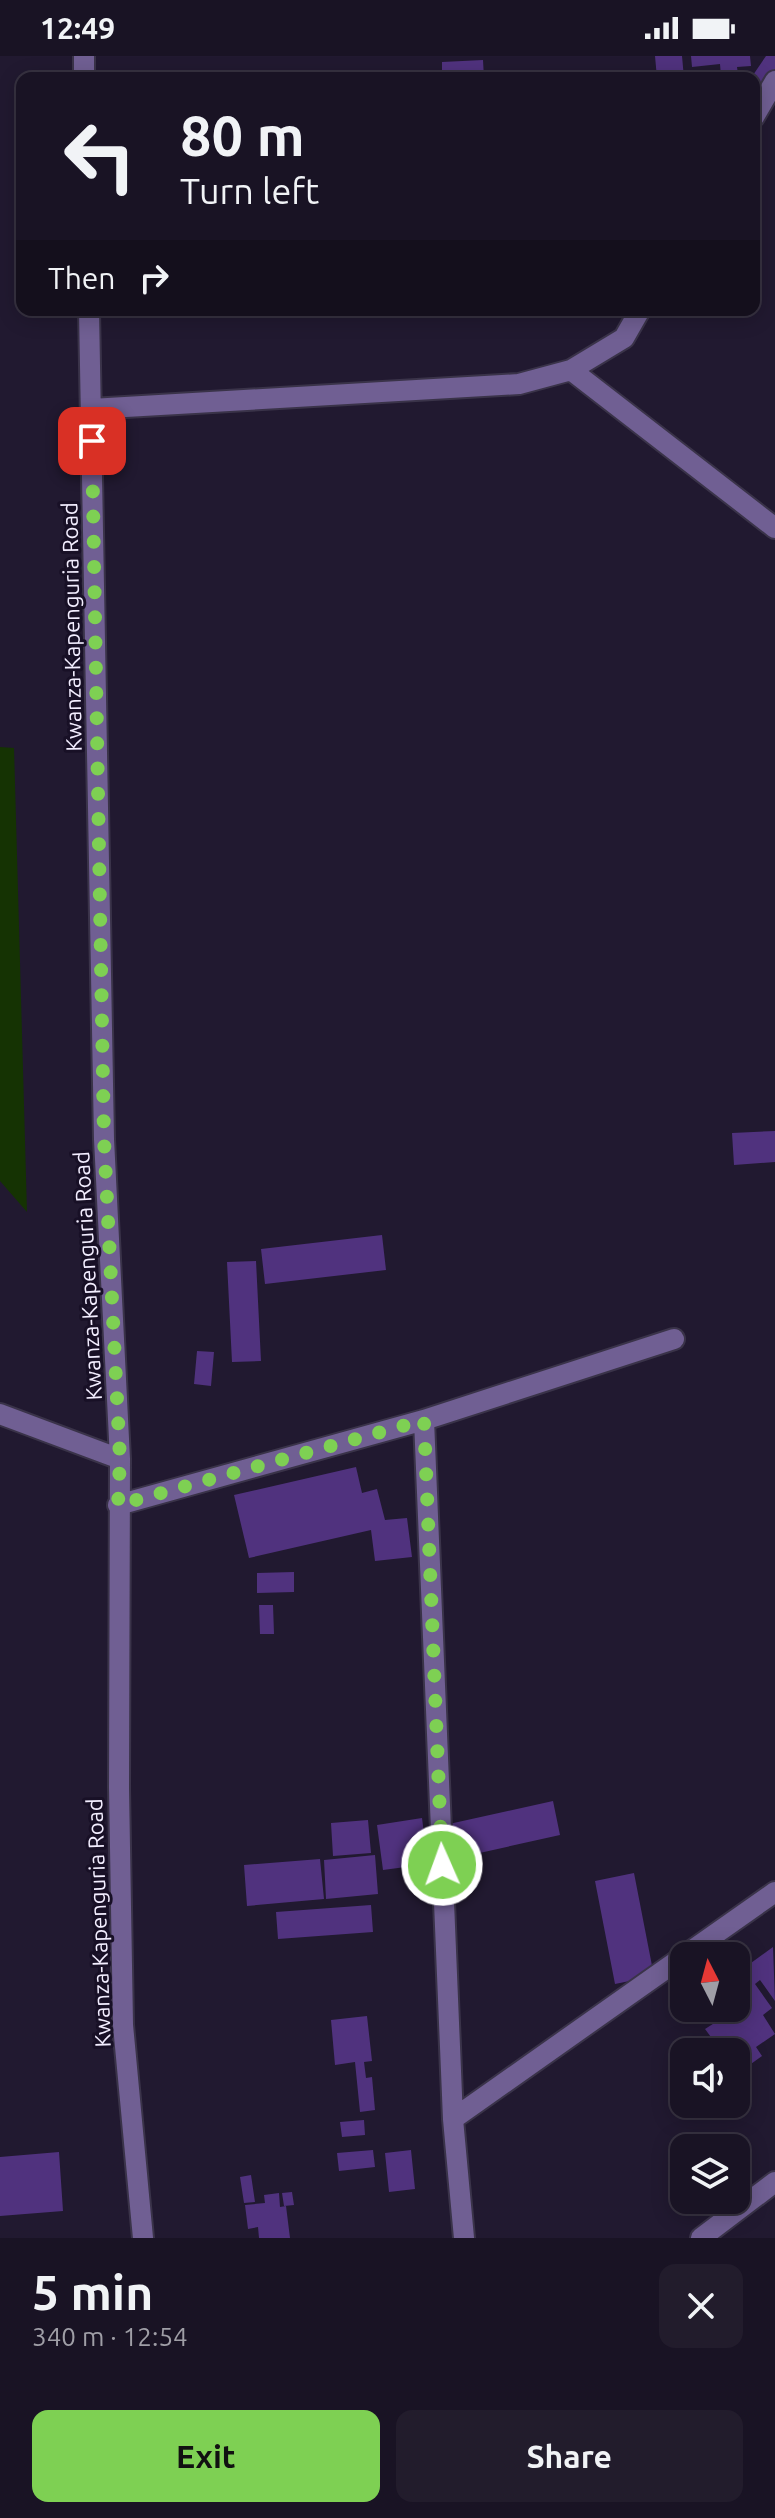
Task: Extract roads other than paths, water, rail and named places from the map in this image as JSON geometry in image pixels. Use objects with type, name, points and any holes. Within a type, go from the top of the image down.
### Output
[{"type":"street","points":[[760,107],[775,81]]},
{"type":"street","name":"Kwanza-Kapenguria Road","points":[[89,316],[104,1139],[120,1459],[123,2025],[143,2238]]},
{"type":"street","points":[[91,409],[519,384],[571,370],[624,338],[637,316]]},
{"type":"street","points":[[571,370],[775,528]]},
{"type":"street","points":[[118,1505],[424,1420],[674,1339]]},
{"type":"street","points":[[0,1414],[120,1459]]},
{"type":"street","points":[[424,1420],[453,2119],[464,2238]]},
{"type":"street","points":[[704,1942],[775,1892]]},
{"type":"street","points":[[453,2119],[670,1966]]},
{"type":"street","points":[[701,2238],[775,2182]]}]
